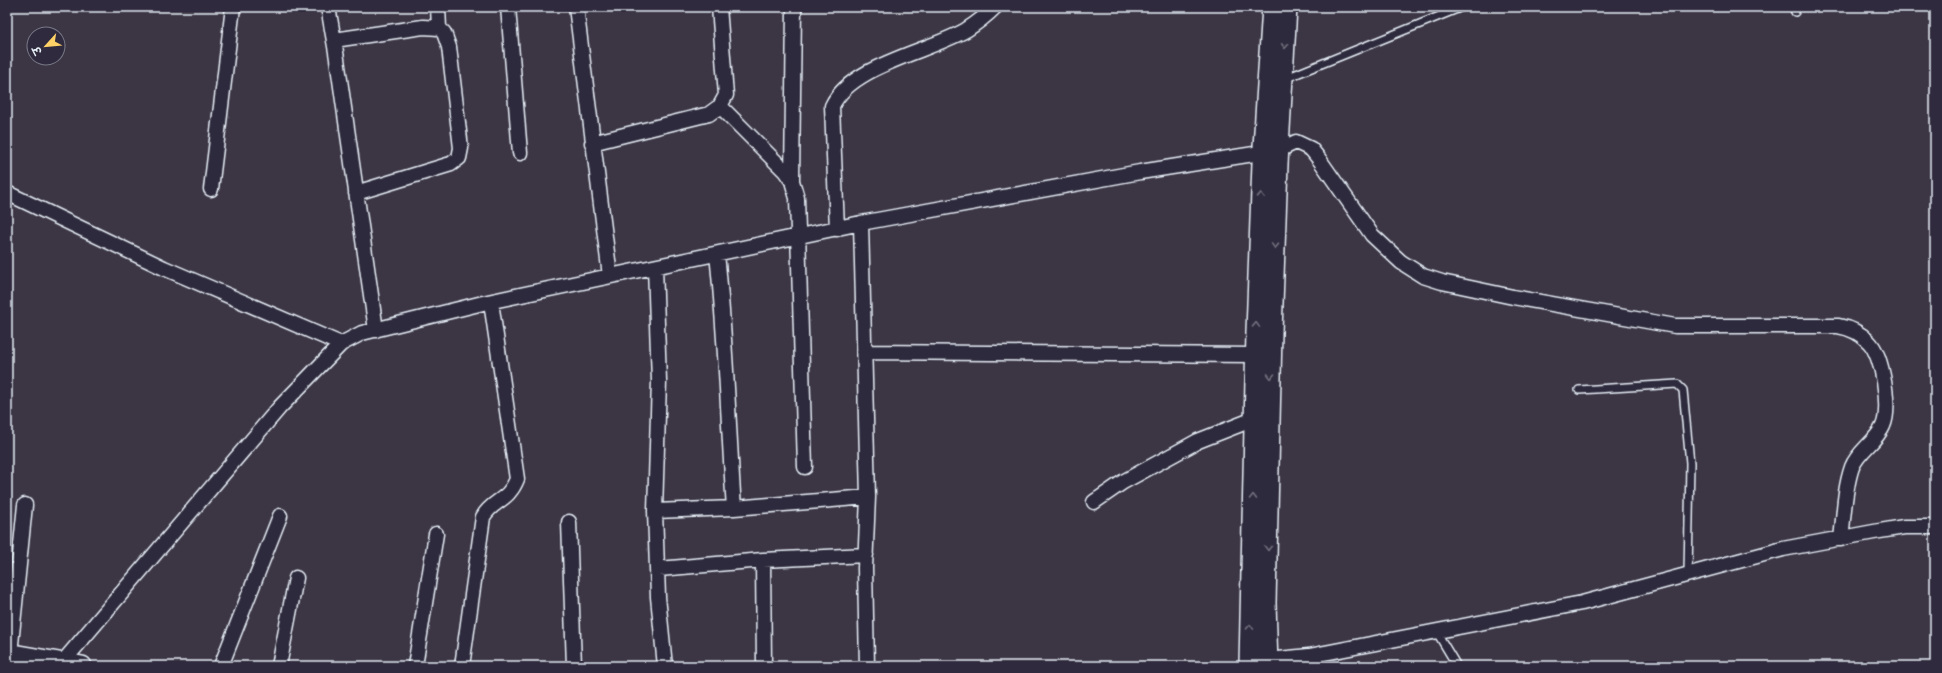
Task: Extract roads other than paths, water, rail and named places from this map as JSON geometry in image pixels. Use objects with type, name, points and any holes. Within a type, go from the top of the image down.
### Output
[{"type":"street","points":[[211,189],[233,7]]},
{"type":"street","points":[[328,7],[376,330]]},
{"type":"street","points":[[438,7],[439,28]]},
{"type":"street","points":[[508,7],[520,153]]},
{"type":"street","points":[[576,7],[610,276]]},
{"type":"street","points":[[592,143],[709,114],[720,106],[726,95],[719,7]]},
{"type":"street","points":[[792,181],[794,7]]},
{"type":"street","points":[[837,229],[832,106],[836,97],[846,87],[865,74],[965,30],[987,15],[995,7]]},
{"type":"street","points":[[1272,7],[1272,340],[1266,603],[1268,663],[1582,603],[1783,549],[1904,527],[1935,527]]},
{"type":"street","points":[[1249,666],[1256,355],[1271,151],[1283,79],[1287,7]]},
{"type":"street","points":[[334,40],[424,27],[439,28],[444,33],[449,47],[461,148],[459,158],[451,164],[356,193]]},
{"type":"street","points":[[720,106],[785,170],[792,181],[797,198],[805,467]]},
{"type":"street","points":[[62,663],[280,407],[342,344],[362,333],[491,302],[610,276],[861,224],[1140,172],[1271,151],[1296,142],[1310,149],[1377,240],[1401,262],[1423,276],[1442,282],[1513,297],[1675,326],[1838,326],[1851,328],[1860,334],[1870,342],[1879,361],[1882,372],[1886,417],[1876,436],[1853,466],[1846,490],[1841,539]]},
{"type":"street","points":[[7,193],[164,268],[342,344]]},
{"type":"street","points":[[861,224],[868,497],[866,555],[867,666]]},
{"type":"street","points":[[717,254],[724,324],[725,369],[734,508]]},
{"type":"street","points":[[655,267],[659,382],[655,511],[658,597],[665,666]]},
{"type":"street","points":[[462,666],[483,517],[486,510],[507,496],[513,489],[517,479],[491,302]]},
{"type":"street","points":[[864,352],[1256,355]]},
{"type":"street","points":[[1094,502],[1123,482],[1198,441],[1254,419]]},
{"type":"street","points":[[655,511],[734,508],[868,497]]},
{"type":"street","points":[[25,505],[8,654],[82,666]]},
{"type":"street","points":[[221,666],[280,516]]},
{"type":"street","points":[[569,522],[574,666]]},
{"type":"street","points":[[415,666],[436,534]]},
{"type":"street","points":[[658,569],[763,560],[866,555]]},
{"type":"street","points":[[763,560],[764,666]]},
{"type":"street","points":[[279,666],[296,578]]},
{"type":"lane","points":[[1283,79],[1462,7]]},
{"type":"lane","points":[[1579,390],[1677,384],[1682,390],[1690,463],[1688,575]]},
{"type":"lane","points":[[1436,631],[1457,666]]}]
